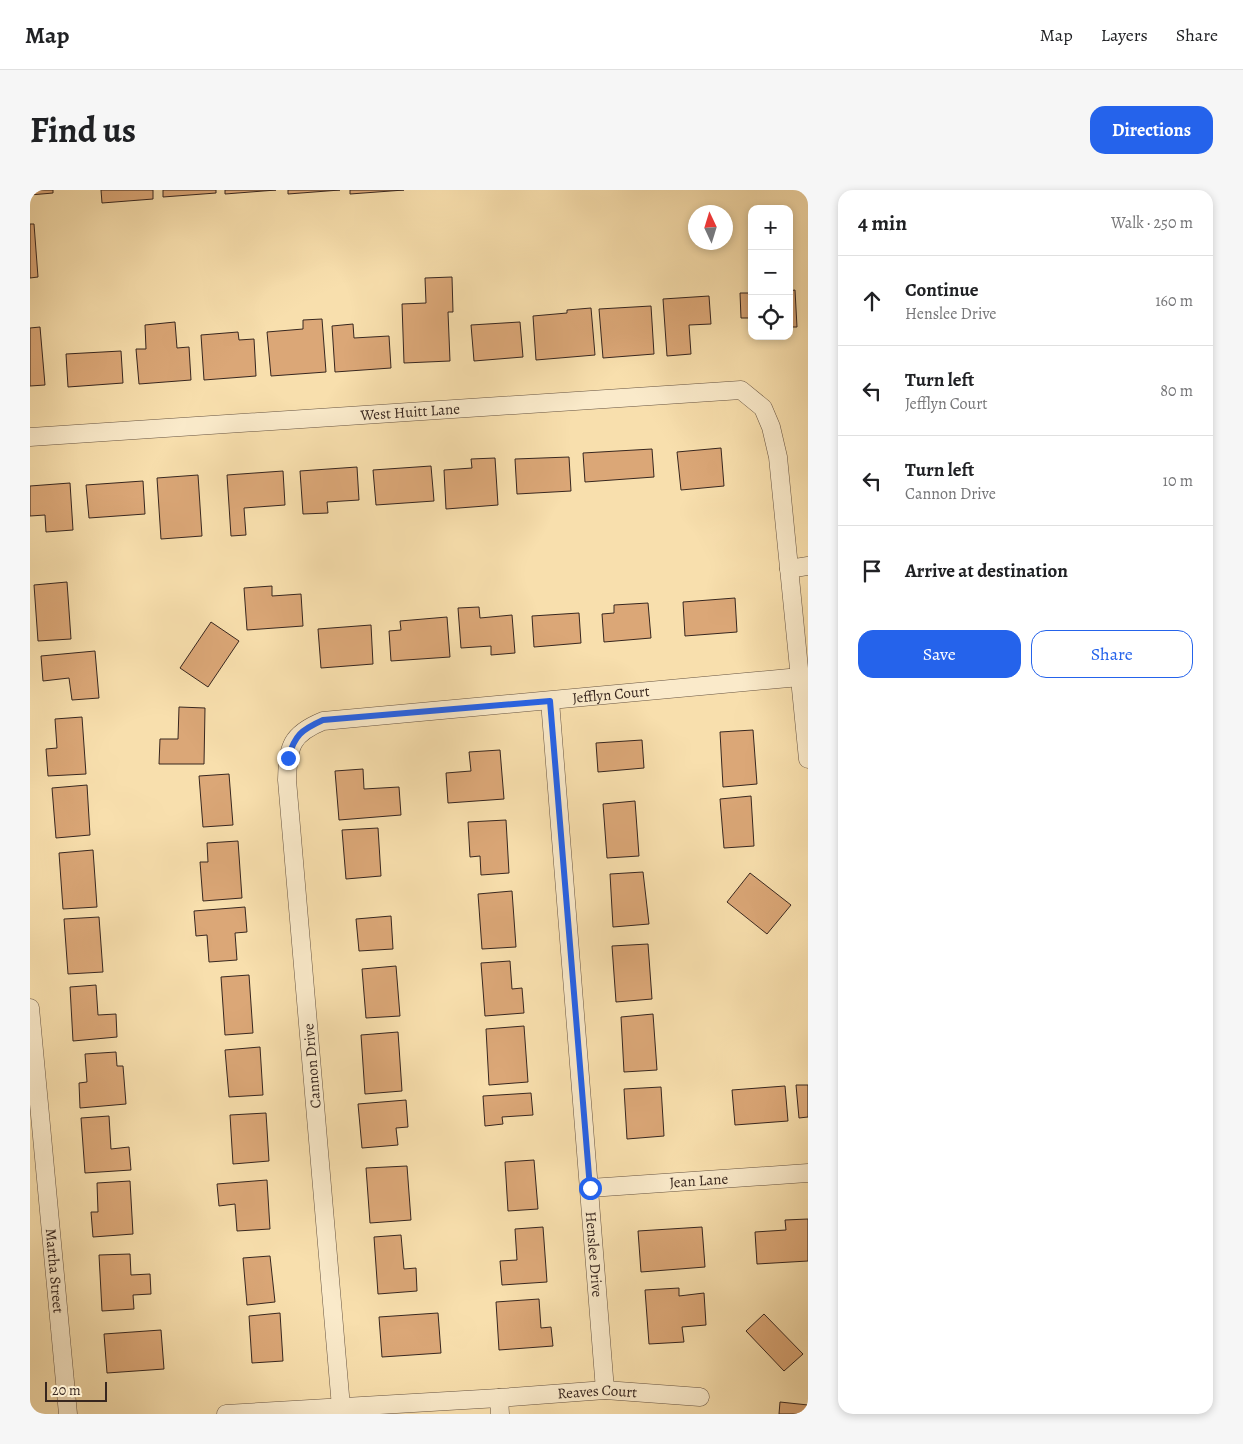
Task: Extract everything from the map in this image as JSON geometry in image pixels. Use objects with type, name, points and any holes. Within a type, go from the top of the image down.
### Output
[{"type":"street","name":"West Huitt Lane","points":[[30,436],[741,390],[762,408],[771,427],[778,457],[788,568]]},
{"type":"street","points":[[808,566],[788,568],[808,758]]},
{"type":"street","name":"Jefflyn Court","points":[[304,729],[323,720],[800,677]]},
{"type":"street","name":"Henslee Drive","points":[[550,701],[605,1390]]},
{"type":"street","name":"Cannon Drive","points":[[304,729],[293,742],[288,758],[287,780],[341,1407]]},
{"type":"street","name":"Martha Street","points":[[30,1008],[68,1414]]},
{"type":"street","name":"Jean Lane","points":[[590,1188],[808,1173]]},
{"type":"street","name":"Reaves Court","points":[[226,1414],[341,1407],[500,1406],[605,1390],[700,1397]]},
{"type":"building","points":[[30,190],[53,190],[53,193],[30,195]]},
{"type":"building","points":[[101,190],[153,190],[153,199],[102,203]]},
{"type":"building","points":[[163,190],[216,190],[216,193],[163,197]]},
{"type":"building","points":[[225,190],[276,190],[225,194]]},
{"type":"building","points":[[288,190],[340,190],[288,194]]},
{"type":"building","points":[[350,190],[404,190],[350,194]]},
{"type":"building","points":[[30,224],[34,224],[38,277],[30,278]]},
{"type":"building","points":[[452,277],[453,312],[448,312],[450,361],[404,363],[402,304],[426,303],[425,278]]},
{"type":"building","points":[[793,290],[795,290],[797,327],[793,327]]},
{"type":"building","points":[[740,293],[748,293],[748,318],[741,318]]},
{"type":"building","points":[[709,296],[711,324],[689,325],[691,354],[667,356],[663,299]]},
{"type":"building","points":[[651,306],[654,354],[603,358],[599,309]]},
{"type":"building","points":[[591,308],[595,355],[536,360],[533,316],[567,313],[567,310]]},
{"type":"building","points":[[322,319],[326,372],[271,376],[267,332],[303,329],[303,320]]},
{"type":"building","points":[[175,322],[177,348],[189,347],[191,380],[139,384],[136,349],[146,349],[145,325]]},
{"type":"building","points":[[520,322],[523,357],[474,361],[471,325]]},
{"type":"building","points":[[353,324],[354,338],[389,336],[391,368],[335,372],[332,326]]},
{"type":"building","points":[[40,327],[45,385],[30,386],[30,328]]},
{"type":"building","points":[[238,332],[239,340],[254,339],[256,376],[204,380],[201,335]]},
{"type":"building","points":[[121,351],[123,383],[68,387],[66,354]]},
{"type":"building","points":[[721,448],[724,486],[681,490],[677,452]]},
{"type":"building","points":[[652,449],[654,477],[585,482],[583,453]]},
{"type":"building","points":[[569,457],[571,491],[517,494],[515,459]]},
{"type":"building","points":[[495,458],[498,505],[446,509],[444,470],[472,468],[471,459]]},
{"type":"building","points":[[431,466],[434,501],[376,505],[373,470]]},
{"type":"building","points":[[357,467],[359,500],[327,502],[328,513],[303,514],[300,471]]},
{"type":"building","points":[[283,471],[285,505],[244,508],[246,535],[231,536],[227,475]]},
{"type":"building","points":[[198,475],[202,536],[161,539],[157,478]]},
{"type":"building","points":[[143,481],[145,514],[89,518],[86,485]]},
{"type":"building","points":[[70,483],[73,530],[46,532],[45,515],[30,516],[30,486]]},
{"type":"building","points":[[67,582],[71,639],[38,641],[34,585]]},
{"type":"building","points":[[272,586],[272,596],[301,594],[303,626],[247,630],[244,588]]},
{"type":"building","points":[[735,598],[737,632],[685,636],[683,602]]},
{"type":"building","points":[[648,603],[651,638],[604,642],[602,614],[614,613],[614,605]]},
{"type":"building","points":[[479,607],[480,618],[512,615],[515,653],[491,655],[491,646],[461,648],[458,608]]},
{"type":"building","points":[[579,613],[581,643],[534,647],[532,616]]},
{"type":"building","points":[[447,617],[450,657],[391,661],[389,631],[401,630],[400,621]]},
{"type":"building","points":[[211,622],[239,641],[208,687],[180,668]]},
{"type":"building","points":[[371,625],[373,664],[321,668],[318,629]]},
{"type":"building","points":[[95,651],[99,698],[72,700],[69,678],[43,681],[41,656]]},
{"type":"building","points":[[179,707],[205,708],[204,764],[159,764],[160,739],[178,739]]},
{"type":"building","points":[[82,717],[86,774],[48,776],[46,749],[57,748],[55,719]]},
{"type":"building","points":[[753,730],[757,784],[723,787],[720,732]]},
{"type":"building","points":[[642,740],[644,768],[598,772],[596,743]]},
{"type":"building","points":[[500,750],[504,799],[448,803],[446,773],[471,771],[469,752]]},
{"type":"building","points":[[363,769],[364,789],[399,787],[401,815],[339,820],[335,771]]},
{"type":"building","points":[[229,774],[233,825],[203,827],[199,776]]},
{"type":"building","points":[[87,785],[90,835],[56,838],[52,788]]},
{"type":"building","points":[[751,796],[754,846],[724,848],[720,799]]},
{"type":"building","points":[[635,801],[639,856],[607,858],[603,804]]},
{"type":"building","points":[[506,820],[509,873],[481,875],[480,856],[470,857],[468,822]]},
{"type":"building","points":[[378,828],[381,876],[346,879],[342,830]]},
{"type":"building","points":[[238,841],[242,898],[203,901],[200,862],[208,862],[207,843]]},
{"type":"building","points":[[93,850],[97,907],[63,909],[59,853]]},
{"type":"building","points":[[643,872],[649,924],[613,927],[610,874]]},
{"type":"building","points":[[750,873],[791,905],[767,934],[727,902]]},
{"type":"building","points":[[512,891],[516,947],[482,949],[478,894]]},
{"type":"building","points":[[245,907],[247,932],[235,933],[237,960],[209,962],[207,935],[196,936],[194,911]]},
{"type":"building","points":[[391,916],[393,949],[359,951],[356,919]]},
{"type":"building","points":[[99,917],[103,972],[68,974],[64,919]]},
{"type":"building","points":[[648,944],[652,999],[616,1002],[612,946]]},
{"type":"building","points":[[510,961],[512,989],[522,988],[524,1013],[485,1016],[481,963]]},
{"type":"building","points":[[396,966],[400,1016],[366,1018],[362,969]]},
{"type":"building","points":[[249,975],[253,1033],[225,1035],[221,977]]},
{"type":"building","points":[[96,985],[98,1015],[116,1014],[117,1037],[73,1041],[70,987]]},
{"type":"building","points":[[653,1014],[657,1070],[624,1072],[621,1017]]},
{"type":"building","points":[[524,1026],[528,1082],[489,1085],[486,1029]]},
{"type":"building","points":[[398,1032],[402,1091],[365,1094],[361,1035]]},
{"type":"building","points":[[260,1047],[263,1095],[229,1097],[225,1050]]},
{"type":"building","points":[[116,1052],[117,1066],[123,1066],[126,1104],[80,1108],[79,1083],[87,1082],[85,1054]]},
{"type":"building","points":[[796,1085],[808,1085],[808,1117],[799,1118]]},
{"type":"building","points":[[785,1086],[788,1121],[735,1125],[732,1090]]},
{"type":"building","points":[[661,1087],[664,1136],[627,1139],[624,1089]]},
{"type":"building","points":[[531,1093],[533,1115],[502,1117],[503,1124],[485,1126],[483,1096]]},
{"type":"building","points":[[406,1100],[408,1127],[396,1128],[398,1145],[362,1148],[358,1104]]},
{"type":"building","points":[[266,1113],[269,1161],[233,1164],[230,1115]]},
{"type":"building","points":[[109,1116],[111,1149],[129,1147],[131,1170],[85,1173],[81,1118]]},
{"type":"building","points":[[534,1160],[538,1209],[508,1211],[505,1162]]},
{"type":"building","points":[[407,1166],[411,1220],[370,1223],[366,1168]]},
{"type":"building","points":[[267,1180],[270,1229],[237,1231],[235,1204],[219,1206],[217,1184]]},
{"type":"building","points":[[130,1181],[133,1234],[93,1237],[91,1212],[98,1212],[97,1183]]},
{"type":"building","points":[[808,1219],[808,1261],[757,1264],[755,1232],[786,1230],[785,1220]]},
{"type":"building","points":[[543,1227],[547,1282],[502,1285],[500,1261],[517,1260],[515,1229]]},
{"type":"building","points":[[702,1227],[705,1267],[641,1272],[638,1231]]},
{"type":"building","points":[[401,1235],[404,1269],[416,1268],[417,1291],[378,1294],[374,1237]]},
{"type":"building","points":[[130,1254],[131,1275],[150,1274],[151,1294],[133,1295],[134,1309],[102,1311],[99,1255]]},
{"type":"building","points":[[270,1256],[275,1302],[247,1305],[243,1258]]},
{"type":"building","points":[[679,1288],[679,1296],[704,1293],[706,1325],[682,1327],[684,1342],[649,1344],[645,1290]]},
{"type":"building","points":[[539,1299],[541,1328],[551,1327],[553,1346],[499,1350],[496,1302]]},
{"type":"building","points":[[280,1313],[283,1361],[252,1363],[249,1316]]},
{"type":"building","points":[[438,1313],[441,1353],[382,1357],[379,1317]]},
{"type":"building","points":[[764,1314],[803,1354],[784,1371],[746,1331]]},
{"type":"building","points":[[161,1330],[164,1369],[107,1373],[104,1334]]},
{"type":"building","points":[[780,1402],[808,1405],[808,1414],[779,1414]]},
{"type":"route","points":[[288,758],[293,742],[304,729],[323,720],[550,701],[590,1188]]}]
